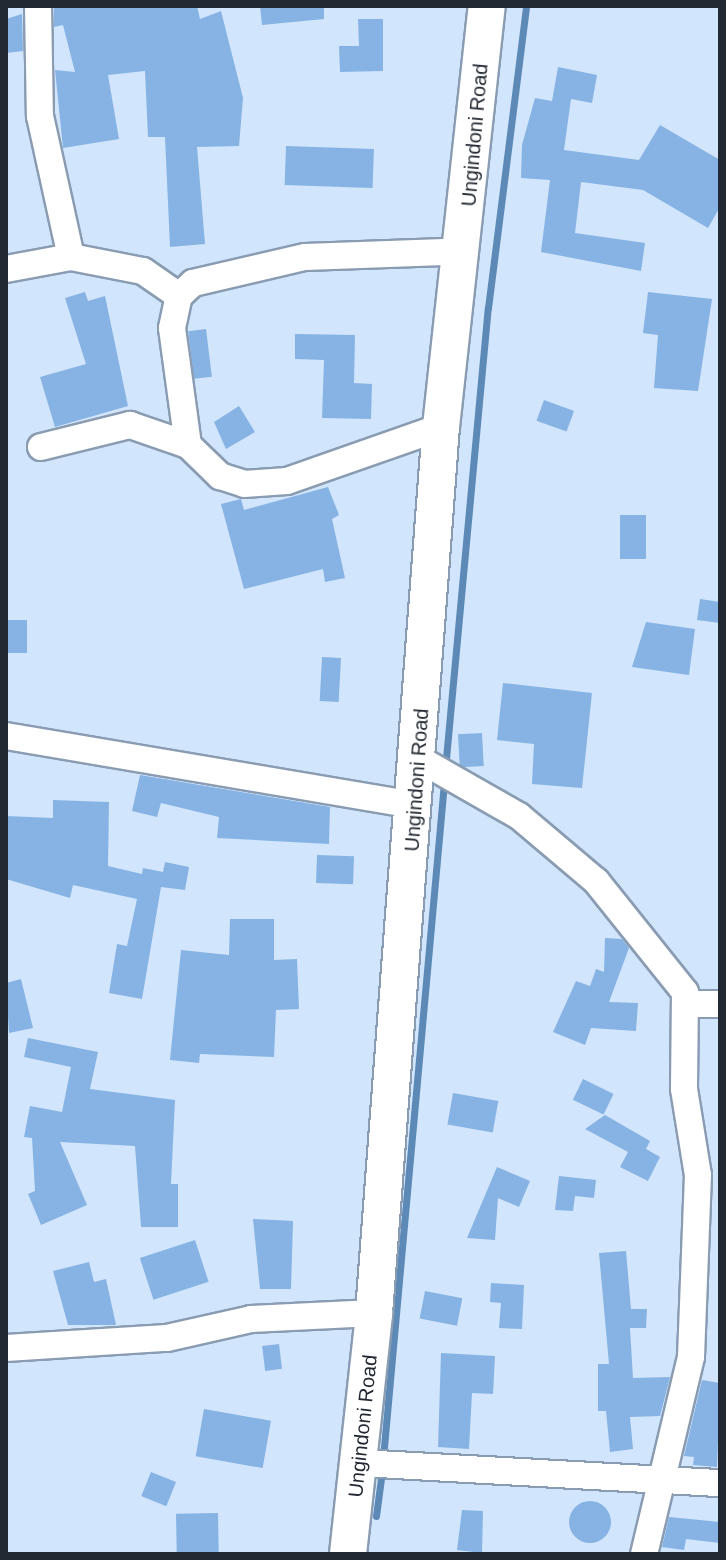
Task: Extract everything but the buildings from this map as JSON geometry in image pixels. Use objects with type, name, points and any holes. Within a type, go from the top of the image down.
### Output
[{"type":"main road","name":"Ungindoni Road","points":[[348,1554],[374,1313],[416,805],[441,427],[465,251],[487,6]]},
{"type":"street","points":[[38,6],[40,116],[71,257]]},
{"type":"street","points":[[188,445],[172,328],[179,296],[193,283],[305,257],[465,251]]},
{"type":"street","points":[[6,269],[71,257],[143,271],[179,296]]},
{"type":"street","points":[[41,447],[130,425],[188,445],[220,476],[244,484],[287,481],[441,427]]},
{"type":"street","points":[[6,736],[416,805]]},
{"type":"street","points":[[419,759],[519,816],[596,881],[671,966],[688,1004],[684,1089],[708,1151],[691,1357],[644,1554]]},
{"type":"street","points":[[688,1004],[720,1004]]},
{"type":"street","points":[[6,1348],[68,1348],[251,1319],[374,1313]]},
{"type":"street","points":[[360,1463],[720,1483]]},
{"type":"waterway","points":[[445,769],[488,308],[526,6]]},
{"type":"waterway","points":[[383,1458],[444,782]]},
{"type":"waterway","points":[[376,1516],[382,1471]]}]
